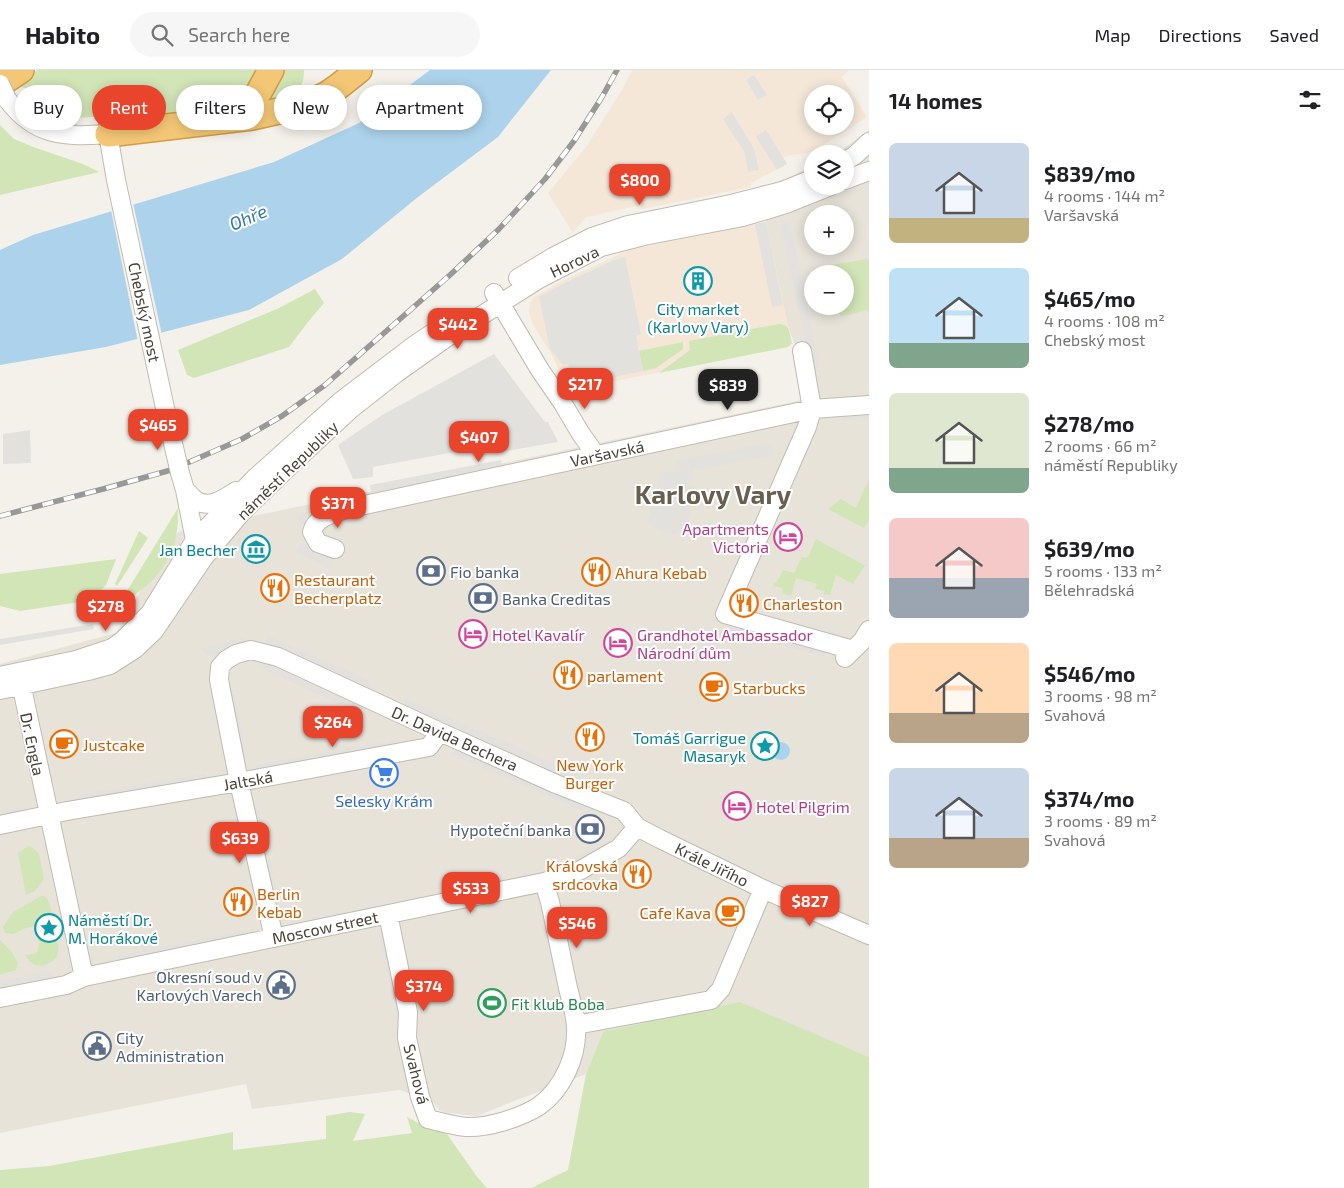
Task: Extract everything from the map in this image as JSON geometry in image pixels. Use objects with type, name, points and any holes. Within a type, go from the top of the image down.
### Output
[{"type":"highway","points":[[2,89],[21,70]]},
{"type":"highway","points":[[263,85],[271,70]]},
{"type":"highway","points":[[264,114],[307,103],[326,95],[359,70]]},
{"type":"highway","points":[[108,134],[176,125]]},
{"type":"street","points":[[2,89],[15,110],[36,127],[67,136],[108,134]]},
{"type":"street","name":"Chebský most","points":[[108,134],[116,180],[195,540]]},
{"type":"street","points":[[854,156],[869,142]]},
{"type":"street","points":[[854,161],[869,154]]},
{"type":"street","points":[[854,177],[869,171]]},
{"type":"street","name":"Horova","points":[[346,405],[416,344],[497,297],[553,257],[592,237],[628,225],[731,204],[782,191],[804,182]]},
{"type":"street","name":"Horova","points":[[497,297],[539,279],[600,247],[644,236],[742,217],[786,204],[808,195]]},
{"type":"street","points":[[497,297],[580,434],[596,455]]},
{"type":"street","points":[[802,351],[812,409],[806,430],[725,614],[848,655],[863,640],[869,630]]},
{"type":"street","name":"Varšavská","points":[[336,549],[318,543],[312,532],[314,525],[319,520],[346,509],[812,409],[869,404]]},
{"type":"street","name":"náměstí Republiky","points":[[20,679],[112,648],[122,641],[150,613],[195,540],[255,478],[346,405]]},
{"type":"street","name":"náměstí Republiky","points":[[20,679],[88,671],[110,665],[135,649],[154,631],[205,556],[242,512],[298,458],[346,405]]},
{"type":"street","points":[[182,482],[198,502],[216,503],[255,478]]},
{"type":"street","points":[[195,540],[205,556]]},
{"type":"street","name":"Dr. Davida Bechera","points":[[239,782],[219,680],[220,667],[226,660],[236,654],[251,650],[268,653],[287,661],[547,780],[624,812],[638,828]]},
{"type":"street","points":[[0,676],[20,679]]},
{"type":"street","points":[[0,690],[20,679]]},
{"type":"street","name":"Dr. Engla","points":[[20,679],[48,815]]},
{"type":"street","name":"Jaltská","points":[[48,815],[429,747],[440,732]]},
{"type":"street","points":[[239,782],[274,938]]},
{"type":"street","points":[[0,825],[48,815],[84,977]]},
{"type":"street","name":"Moscow street","points":[[0,998],[66,985],[84,977],[544,882],[579,871],[619,848],[638,828]]},
{"type":"street","name":"Krále Jiřího","points":[[638,828],[763,889],[869,935]]},
{"type":"street","name":"Svahová","points":[[388,914],[408,1012],[408,1038],[420,1097],[428,1119],[465,1127],[484,1126],[521,1115],[540,1105],[554,1091],[567,1072],[574,1052],[576,1026],[550,902],[544,882]]},
{"type":"street","points":[[576,1026],[712,1000],[721,989],[763,889]]},
{"type":"shaded area","points":[[632,70],[849,70],[842,77],[847,85],[804,85],[804,135],[839,135],[823,145],[804,145],[804,153],[783,157],[787,164],[751,183],[751,187],[642,209],[641,205],[586,217],[573,233],[548,193],[588,144],[622,90]]},
{"type":"shaded area","points":[[754,75],[767,95],[758,100],[746,80]]},
{"type":"shaded area","points":[[854,96],[867,117],[854,125]]},
{"type":"shaded area","points":[[732,112],[754,149],[759,170],[748,172],[744,151],[723,119]]},
{"type":"shaded area","points":[[766,130],[787,164],[777,170],[756,137]]},
{"type":"shaded area","points":[[869,130],[869,1057],[790,1024],[603,1032],[586,1074],[477,1116],[446,1113],[439,1110],[434,1103],[400,1090],[252,1109],[246,1084],[0,1133],[0,664],[116,633],[178,532],[802,400],[798,352],[788,327],[759,188],[804,170],[804,195],[854,195],[854,145],[848,145]]},
{"type":"shaded area","points":[[790,221],[804,291],[804,315],[809,315],[819,366],[811,367],[780,222]]},
{"type":"shaded area","points":[[766,222],[792,343],[788,347],[571,390],[567,388],[552,355],[532,323],[529,311],[530,303],[534,297],[558,283],[629,250]]},
{"type":"shaded area","points":[[766,222],[783,305],[772,307],[755,224]]},
{"type":"shaded area","points":[[625,257],[641,334],[636,336],[643,371],[575,384],[572,381],[568,364],[563,365],[550,349],[539,297],[564,283],[614,260]]},
{"type":"shaded area","points":[[494,354],[545,422],[548,422],[558,442],[506,451],[499,444],[373,467],[373,477],[353,479],[338,445],[382,415]]},
{"type":"shaded area","points":[[869,411],[869,417],[842,420],[841,414]]},
{"type":"shaded area","points":[[30,430],[31,463],[3,464],[3,434]]},
{"type":"shaded area","points":[[770,443],[772,456],[694,470],[688,486],[697,488],[685,531],[679,530],[677,535],[647,524],[662,471],[677,472],[676,461]]},
{"type":"shaded area","points":[[501,460],[503,469],[372,496],[370,485]]},
{"type":"shaded area","points":[[333,501],[337,510],[300,525],[296,516]]},
{"type":"shaded area","points":[[301,543],[334,558],[330,568],[296,553]]},
{"type":"shaded area","points":[[727,622],[824,647],[826,657],[729,631]]},
{"type":"shaded area","points":[[93,624],[94,629],[0,645],[0,639]]},
{"type":"shaded area","points":[[268,636],[369,680],[374,694],[265,645]]},
{"type":"shaded area","points":[[243,638],[250,644],[246,648],[208,656],[199,649]]},
{"type":"shaded area","points":[[267,661],[367,706],[358,712],[259,668],[258,666]]},
{"type":"shaded area","points":[[224,687],[233,689],[234,696],[232,700],[236,703],[243,736],[240,740],[245,743],[246,750],[244,754],[237,750]]},
{"type":"shaded area","points":[[404,698],[599,783],[604,796],[406,709]]},
{"type":"shaded area","points":[[397,740],[406,747],[264,772],[258,766],[260,764]]},
{"type":"shaded area","points":[[461,747],[598,807],[587,813],[454,755],[452,752]]},
{"type":"shaded area","points":[[204,774],[214,781],[85,804],[78,798],[79,795]]},
{"type":"shaded area","points":[[249,805],[260,811],[257,816],[261,818],[264,832],[261,836],[265,839],[268,852],[266,857],[270,859],[273,873],[270,877],[274,879],[277,893],[274,897],[278,900],[280,907],[274,909]]},
{"type":"shaded area","points":[[24,807],[31,815],[0,822],[0,813]]},
{"type":"shaded area","points":[[603,843],[608,845],[554,874],[311,924],[314,918],[552,869]]},
{"type":"shaded area","points":[[243,931],[246,935],[116,962],[118,956]]},
{"type":"shaded area","points":[[380,932],[389,936],[404,1009],[395,1003],[379,936]]},
{"type":"shaded area","points":[[50,971],[56,979],[0,991],[0,981]]},
{"type":"green space","points":[[38,70],[265,70],[256,85],[176,85],[176,114],[166,115],[166,85],[92,85],[92,117],[82,118],[82,85],[20,85],[19,81]]},
{"type":"green space","points":[[278,70],[304,70],[301,85],[274,85],[274,100],[265,102]]},
{"type":"green space","points":[[0,125],[14,139],[83,164],[99,172],[0,195]]},
{"type":"green space","points":[[869,259],[869,312],[867,310],[854,313],[854,265],[830,265]]},
{"type":"green space","points":[[315,289],[324,303],[289,347],[194,378],[187,375],[178,350],[279,308]]},
{"type":"green space","points":[[779,324],[786,326],[789,330],[792,343],[788,347],[659,373],[690,350],[689,341]]},
{"type":"green space","points":[[683,342],[683,349],[656,368],[643,371],[639,351]]},
{"type":"green space","points":[[869,479],[869,520],[864,528],[828,509],[841,499],[856,508]]},
{"type":"green space","points":[[178,508],[178,524],[175,539],[171,553],[164,565],[156,577],[145,587],[119,604]]},
{"type":"green space","points":[[139,531],[148,538],[117,586],[115,584]]},
{"type":"green space","points":[[816,539],[865,565],[853,584],[836,575],[830,595],[824,594],[825,591],[815,589],[817,584],[796,578],[791,596],[782,593],[783,588],[773,586],[783,570],[794,573],[802,557],[808,557]]},
{"type":"green space","points":[[116,559],[106,585],[96,595],[86,601],[20,611],[0,606],[0,574]]},
{"type":"green space","points":[[28,846],[32,847],[39,854],[44,879],[35,891],[26,895],[18,853]]},
{"type":"green space","points":[[44,896],[50,906],[53,920],[51,922],[26,928],[13,934],[5,933],[3,927],[12,913]]},
{"type":"green space","points":[[47,934],[56,939],[57,957],[44,965],[36,965],[25,955],[34,954],[38,951],[39,942],[37,937]]},
{"type":"green space","points":[[0,940],[11,951],[18,963],[16,970],[0,975]]},
{"type":"green space","points":[[740,1002],[869,1057],[869,1188],[531,1188],[568,1170],[586,1074],[603,1032]]},
{"type":"green space","points":[[350,1112],[365,1114],[353,1141],[412,1133],[407,1117],[422,1125],[444,1130],[487,1188],[0,1188],[0,1170],[49,1166],[233,1132],[233,1150],[326,1139],[326,1116]]},
{"type":"water","name":"Ohře","points":[[430,70],[551,70],[498,137],[418,197],[342,259],[249,310],[106,347],[0,365],[0,250],[33,235],[274,162],[357,124],[357,130],[482,130],[482,85],[410,85]]},
{"type":"water","points":[[781,742],[787,745],[790,751],[787,757],[781,760],[775,757],[772,751],[775,745]]},
{"type":"pier","points":[[133,203],[162,335],[138,342],[111,210]]},
{"type":"railway","points":[[0,516],[171,470],[242,439],[282,416],[325,385],[450,275],[499,229],[545,179],[574,141],[617,70]]},
{"type":"place","name":"City market (Karlovy Vary)","points":[[698,281]]},
{"type":"place","name":"Apartments Victoria","points":[[788,537]]},
{"type":"place","name":"Jan Becher","points":[[256,549]]},
{"type":"place","name":"Fio banka","points":[[431,571]]},
{"type":"place","name":"Ahura Kebab","points":[[596,572]]},
{"type":"place","name":"Restaurant Becherplatz","points":[[275,588]]},
{"type":"place","name":"Banka Creditas","points":[[483,598]]},
{"type":"place","name":"Charleston","points":[[744,603]]},
{"type":"place","name":"Hotel Kavalír","points":[[473,634]]},
{"type":"place","name":"Grandhotel Ambassador Národní dům","points":[[618,643]]},
{"type":"place","name":"parlament","points":[[568,675]]},
{"type":"place","name":"Starbucks","points":[[714,687]]},
{"type":"place","name":"New York Burger","points":[[590,737]]},
{"type":"place","name":"Justcake","points":[[64,744]]},
{"type":"place","name":"Tomáš Garrigue Masaryk","points":[[765,746]]},
{"type":"place","name":"Selesky Krám","points":[[384,773]]},
{"type":"place","name":"Hotel Pilgrim","points":[[737,806]]},
{"type":"place","name":"Hypoteční banka","points":[[590,829]]},
{"type":"place","name":"Královská srdcovka","points":[[637,874]]},
{"type":"place","name":"Berlin Kebab","points":[[238,902]]},
{"type":"place","name":"Cafe Kava","points":[[730,912]]},
{"type":"place","name":"Náměstí Dr. M. Horákové","points":[[49,928]]},
{"type":"place","name":"Okresní soud v Karlových Varech","points":[[281,985]]},
{"type":"place","name":"Fit klub Boba","points":[[492,1003]]},
{"type":"place","name":"City Administration","points":[[97,1046]]},
{"type":"district","name":"Karlovy Vary","points":[[713,493]]}]
